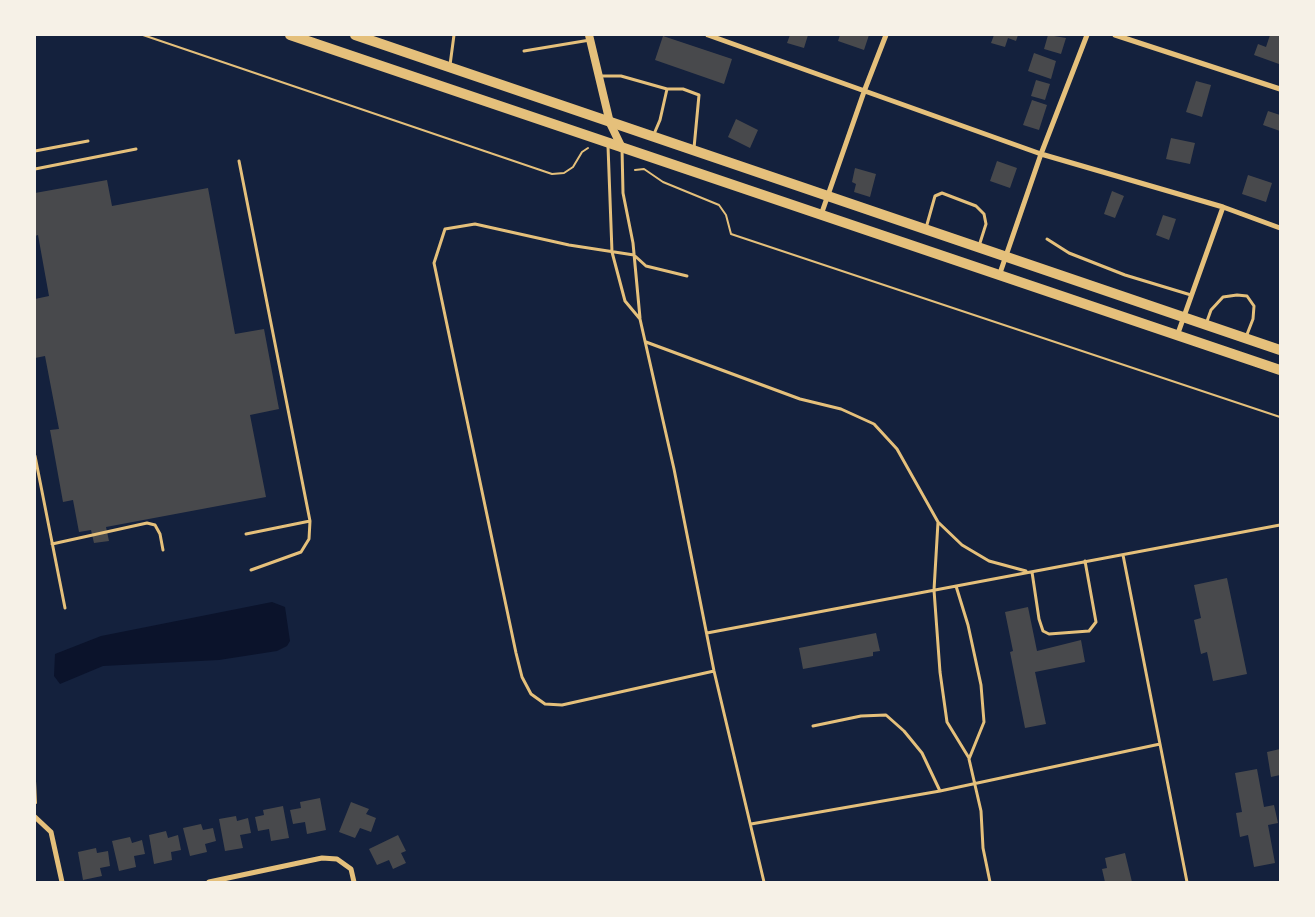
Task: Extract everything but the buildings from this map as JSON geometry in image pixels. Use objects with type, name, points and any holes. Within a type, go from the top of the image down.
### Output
[{"type":"highway","points":[[290,35],[820,216],[1280,370]]},
{"type":"highway","points":[[355,35],[653,138],[1006,255],[1280,350]]},
{"type":"street","points":[[708,35],[865,89],[1041,154],[1223,207],[1280,228]]},
{"type":"street","points":[[820,216],[886,35]]},
{"type":"street","points":[[999,276],[1041,154],[1087,35]]},
{"type":"street","points":[[1115,35],[1280,89]]},
{"type":"street","points":[[590,37],[610,123],[622,148]]},
{"type":"street","points":[[608,143],[610,123]]},
{"type":"street","points":[[1177,336],[1223,207]]},
{"type":"street","points":[[35,817],[51,832],[62,882]]},
{"type":"street","points":[[209,882],[322,858],[337,859],[351,869],[354,882]]},
{"type":"lane","points":[[449,68],[454,35]]},
{"type":"lane","points":[[524,51],[590,37]]},
{"type":"lane","points":[[598,76],[621,76],[667,89],[683,89],[699,96],[697,133],[693,151]]},
{"type":"lane","points":[[653,138],[660,120],[667,89]]},
{"type":"lane","points":[[35,151],[88,141]]},
{"type":"lane","points":[[608,143],[612,252],[625,302],[640,319]]},
{"type":"lane","points":[[622,148],[623,193],[634,255],[640,319],[674,469],[714,671],[764,882]]},
{"type":"lane","points":[[35,169],[136,149]]},
{"type":"lane","points":[[240,161],[310,521],[309,539],[301,552],[251,570]]},
{"type":"lane","points":[[926,229],[935,196],[942,193],[976,206],[984,214],[986,224],[979,246]]},
{"type":"lane","points":[[688,276],[646,266],[634,255],[475,224],[445,229],[434,263],[522,677],[531,694],[545,704],[562,705],[714,671]]},
{"type":"lane","points":[[1047,239],[1069,253],[1125,275],[1192,295]]},
{"type":"lane","points":[[1206,325],[1211,310],[1223,297],[1247,296],[1254,306],[1253,319],[1246,338]]},
{"type":"lane","points":[[645,342],[800,399],[841,409],[874,424],[897,449],[938,522],[962,545],[989,561],[1031,572]]},
{"type":"lane","points":[[35,456],[65,608]]},
{"type":"lane","points":[[246,534],[310,521]]},
{"type":"lane","points":[[938,522],[934,590],[935,626],[948,722],[970,758],[981,812],[982,848],[990,882]]},
{"type":"lane","points":[[52,544],[147,523],[155,525],[160,534],[163,550]]},
{"type":"lane","points":[[707,633],[1280,525]]},
{"type":"lane","points":[[1123,555],[1188,882]]},
{"type":"lane","points":[[1031,572],[1039,619],[1044,631],[1049,634],[1089,631],[1096,622],[1085,562]]},
{"type":"lane","points":[[956,586],[968,625],[981,685],[984,722],[970,758]]},
{"type":"lane","points":[[812,726],[861,716],[886,715],[904,731],[922,753],[940,791]]},
{"type":"lane","points":[[751,824],[940,791],[1160,744]]},
{"type":"path","points":[[143,35],[552,174],[564,174],[573,167],[582,152],[587,148],[594,149]]},
{"type":"path","points":[[635,170],[644,169],[663,182],[718,205],[726,215],[731,234],[1280,417]]},
{"type":"path","points":[[35,781],[36,803]]},
{"type":"water","points":[[272,602],[285,607],[290,641],[287,646],[277,651],[219,660],[103,666],[60,684],[54,676],[55,654],[101,636]]}]
